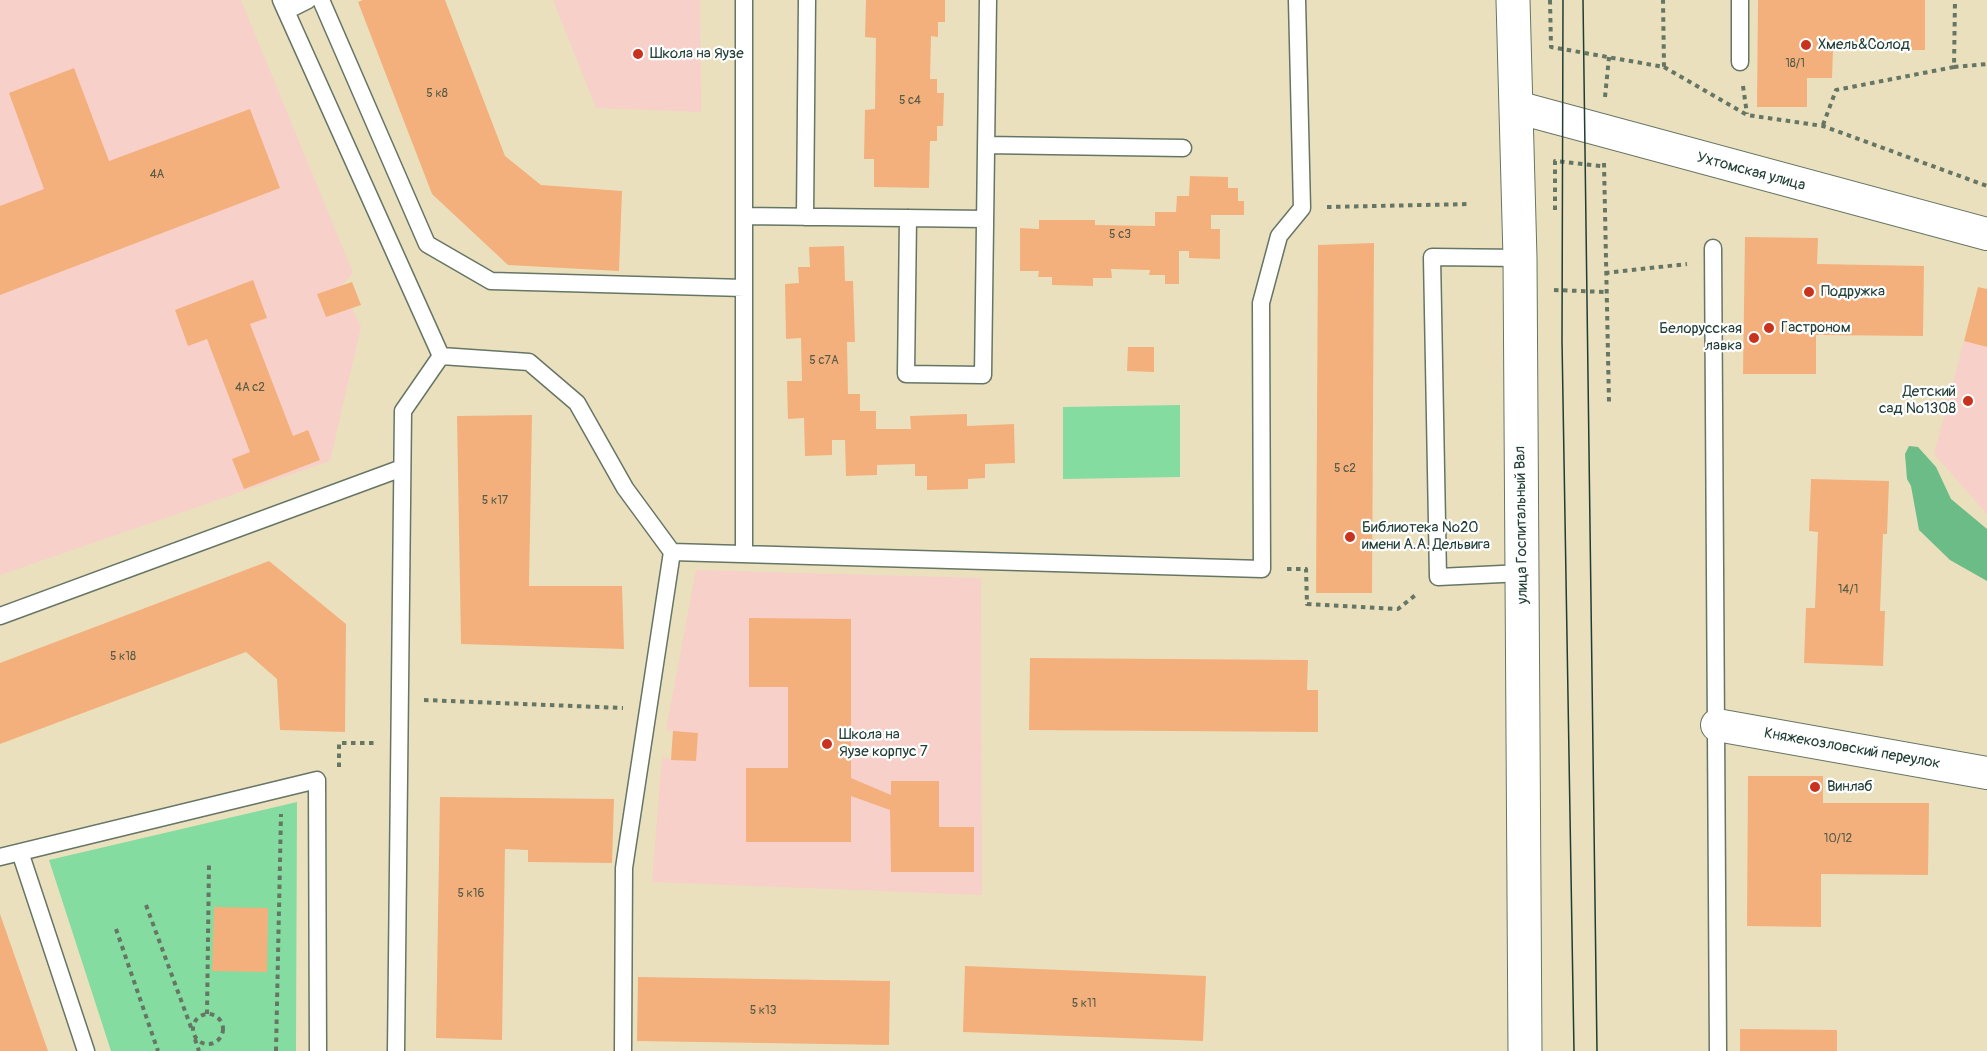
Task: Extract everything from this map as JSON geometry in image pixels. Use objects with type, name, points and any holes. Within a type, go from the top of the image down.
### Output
[{"type":"main road","name":"улица Госпитальный Вал","points":[[1513,0],[1520,258],[1525,1051]]},
{"type":"street","name":"Ухтомская улица","points":[[1516,107],[1987,234]]},
{"type":"street","name":"Княжекозловский переулок","points":[[1716,725],[1987,773]]},
{"type":"lane","points":[[308,0],[284,5],[441,356]]},
{"type":"lane","points":[[321,0],[427,244],[491,281],[744,288]]},
{"type":"lane","points":[[744,0],[744,554]]},
{"type":"lane","points":[[805,217],[807,0]]},
{"type":"lane","points":[[908,219],[906,374],[983,375],[988,0]]},
{"type":"lane","points":[[672,552],[1262,569],[1261,303],[1279,236],[1302,208],[1297,0]]},
{"type":"lane","points":[[1740,0],[1740,62]]},
{"type":"lane","points":[[986,145],[1183,148]]},
{"type":"lane","points":[[744,216],[985,219]]},
{"type":"lane","points":[[1713,254],[1718,1051]]},
{"type":"lane","points":[[1520,258],[1432,256],[1438,577],[1523,573]]},
{"type":"lane","points":[[396,1051],[403,411],[441,356]]},
{"type":"lane","points":[[441,356],[529,362],[577,403],[625,488],[672,552],[624,868],[623,1051]]},
{"type":"lane","points":[[0,616],[402,468]]},
{"type":"lane","points":[[0,856],[317,780],[318,1051]]},
{"type":"lane","points":[[20,852],[86,1051]]},
{"type":"path","points":[[1550,0],[1551,47],[1664,67],[1747,115],[1823,126],[1987,186]]},
{"type":"path","points":[[1663,0],[1664,67]]},
{"type":"path","points":[[1954,67],[1955,0]]},
{"type":"path","points":[[1605,96],[1609,57]]},
{"type":"path","points":[[1823,126],[1836,90],[1954,67],[1987,64]]},
{"type":"path","points":[[1604,157],[1609,404]]},
{"type":"path","points":[[1555,220],[1555,161],[1604,166]]},
{"type":"path","points":[[1302,208],[1471,204]]},
{"type":"path","points":[[1605,273],[1713,254]]},
{"type":"path","points":[[1554,278],[1554,290],[1606,292]]},
{"type":"path","points":[[1262,569],[1306,569],[1306,604],[1398,609],[1438,577]]},
{"type":"path","points":[[399,699],[648,710]]},
{"type":"path","points":[[339,774],[339,743],[399,744]]},
{"type":"path","points":[[276,1051],[282,789]]},
{"type":"path","points":[[207,1014],[210,864]]},
{"type":"path","points":[[146,905],[199,1051]]},
{"type":"path","points":[[116,929],[158,1051]]},
{"type":"path","points":[[192,1030],[199,1016],[207,1014],[221,1021],[222,1036],[216,1042],[208,1045],[200,1043],[195,1038]]},
{"type":"shaded area","points":[[0,0],[241,0],[353,273],[341,286],[361,327],[330,461],[0,575]]},
{"type":"shaded area","name":"Школа на Яузе","points":[[553,0],[700,0],[701,112],[596,108]]},
{"type":"shaded area","name":"Детский сад №1308","points":[[1964,341],[1987,347],[1987,514],[1934,454]]},
{"type":"shaded area","name":"Школа на Яузе корпус 7","points":[[696,570],[981,578],[982,895],[652,882],[662,757],[671,759],[673,731],[666,730]]},
{"type":"green space","points":[[1180,405],[1180,477],[1063,479],[1063,407]]},
{"type":"green space","points":[[1909,446],[1918,447],[1936,467],[1951,499],[1987,529],[1987,581],[1950,560],[1919,530],[1911,486],[1907,479],[1905,454]]},
{"type":"green space","points":[[297,802],[296,1051],[111,1051],[49,860]]},
{"type":"building","points":[[363,0],[445,0],[505,156],[541,185],[622,191],[619,271],[508,265],[432,194],[358,2]]},
{"type":"building","points":[[866,0],[945,0],[945,22],[938,22],[938,37],[931,36],[930,79],[937,79],[937,93],[944,93],[943,126],[937,126],[937,141],[930,141],[929,188],[874,187],[874,159],[864,159],[865,110],[875,109],[876,38],[865,37]]},
{"type":"building","points":[[1758,0],[1925,0],[1925,50],[1833,50],[1832,78],[1807,78],[1807,107],[1757,107]]},
{"type":"building","points":[[74,68],[109,161],[250,109],[280,188],[0,295],[0,206],[44,189],[9,93]]},
{"type":"building","points":[[1190,176],[1228,177],[1228,188],[1238,188],[1238,201],[1244,201],[1244,215],[1211,215],[1211,229],[1220,229],[1220,259],[1189,258],[1189,251],[1179,251],[1179,284],[1165,284],[1165,275],[1149,275],[1150,270],[1111,269],[1112,278],[1093,278],[1093,286],[1052,285],[1052,277],[1038,277],[1039,271],[1020,271],[1020,228],[1039,229],[1039,220],[1095,220],[1095,225],[1155,226],[1155,212],[1176,212],[1177,196],[1189,196]]},
{"type":"building","points":[[1745,237],[1818,238],[1817,264],[1924,266],[1923,336],[1816,335],[1816,374],[1743,374]]},
{"type":"building","points":[[1374,243],[1372,593],[1316,593],[1318,245]]},
{"type":"building","points":[[844,246],[845,281],[853,281],[855,342],[847,342],[848,394],[860,394],[860,411],[876,411],[876,429],[911,429],[910,416],[967,414],[967,426],[1014,424],[1015,463],[985,464],[985,478],[968,479],[968,489],[927,490],[927,476],[915,476],[915,464],[877,465],[877,475],[846,476],[845,440],[832,440],[832,455],[805,456],[804,418],[788,419],[787,381],[802,381],[801,338],[786,339],[785,284],[799,283],[798,267],[810,267],[809,247]]},
{"type":"building","points":[[253,280],[267,318],[250,324],[293,436],[308,430],[320,460],[244,489],[232,459],[250,452],[207,339],[188,346],[175,310]]},
{"type":"building","points":[[352,282],[361,305],[326,317],[317,294]]},
{"type":"building","points":[[1978,287],[1987,289],[1987,347],[1964,341]]},
{"type":"building","points":[[1128,347],[1154,347],[1154,372],[1127,371]]},
{"type":"building","points":[[532,415],[529,586],[622,586],[624,649],[461,644],[457,416]]},
{"type":"building","points":[[1811,479],[1889,481],[1887,534],[1883,534],[1880,611],[1885,611],[1883,666],[1804,663],[1806,608],[1815,608],[1818,532],[1809,531]]},
{"type":"building","points":[[269,561],[346,624],[345,732],[280,730],[277,679],[246,652],[0,744],[0,663]]},
{"type":"building","points":[[749,618],[851,619],[851,778],[891,795],[891,781],[939,781],[939,827],[974,827],[974,872],[891,872],[890,810],[851,796],[851,842],[746,842],[746,768],[788,768],[788,687],[749,687]]},
{"type":"building","points":[[1030,658],[1308,660],[1307,690],[1318,690],[1318,732],[1029,730]]},
{"type":"building","points":[[673,731],[698,733],[696,761],[671,760]]},
{"type":"building","points":[[1748,776],[1823,776],[1823,803],[1929,803],[1928,875],[1821,874],[1821,927],[1747,926]]},
{"type":"building","points":[[440,797],[614,799],[612,863],[528,862],[528,850],[505,849],[502,1040],[436,1038]]},
{"type":"building","points":[[214,907],[268,908],[267,972],[212,971]]},
{"type":"building","points":[[0,914],[48,1051],[0,1051]]},
{"type":"building","points":[[965,966],[1206,976],[1203,1041],[963,1032]]},
{"type":"building","points":[[638,977],[890,981],[889,1045],[637,1041]]},
{"type":"building","points":[[1740,1029],[1837,1030],[1837,1051],[1740,1051]]},
{"type":"tram line","points":[[1563,0],[1562,341],[1574,1051]]},
{"type":"tram line","points":[[1583,0],[1597,1051]]},
{"type":"place","name":"Хмель&Солод","points":[[1806,45]]},
{"type":"place","name":"Школа на Яузе","points":[[638,54]]},
{"type":"place","name":"Подружка","points":[[1809,292]]},
{"type":"place","name":"Гастроном","points":[[1769,328]]},
{"type":"place","name":"Белорусская лавка","points":[[1754,338]]},
{"type":"place","name":"Детский сад №1308","points":[[1968,401]]},
{"type":"place","name":"Библиотека №20 имени А.А. Дельвига","points":[[1350,537]]},
{"type":"place","name":"Школа на Яузе корпус 7","points":[[827,744]]},
{"type":"place","name":"Винлаб","points":[[1815,787]]}]
